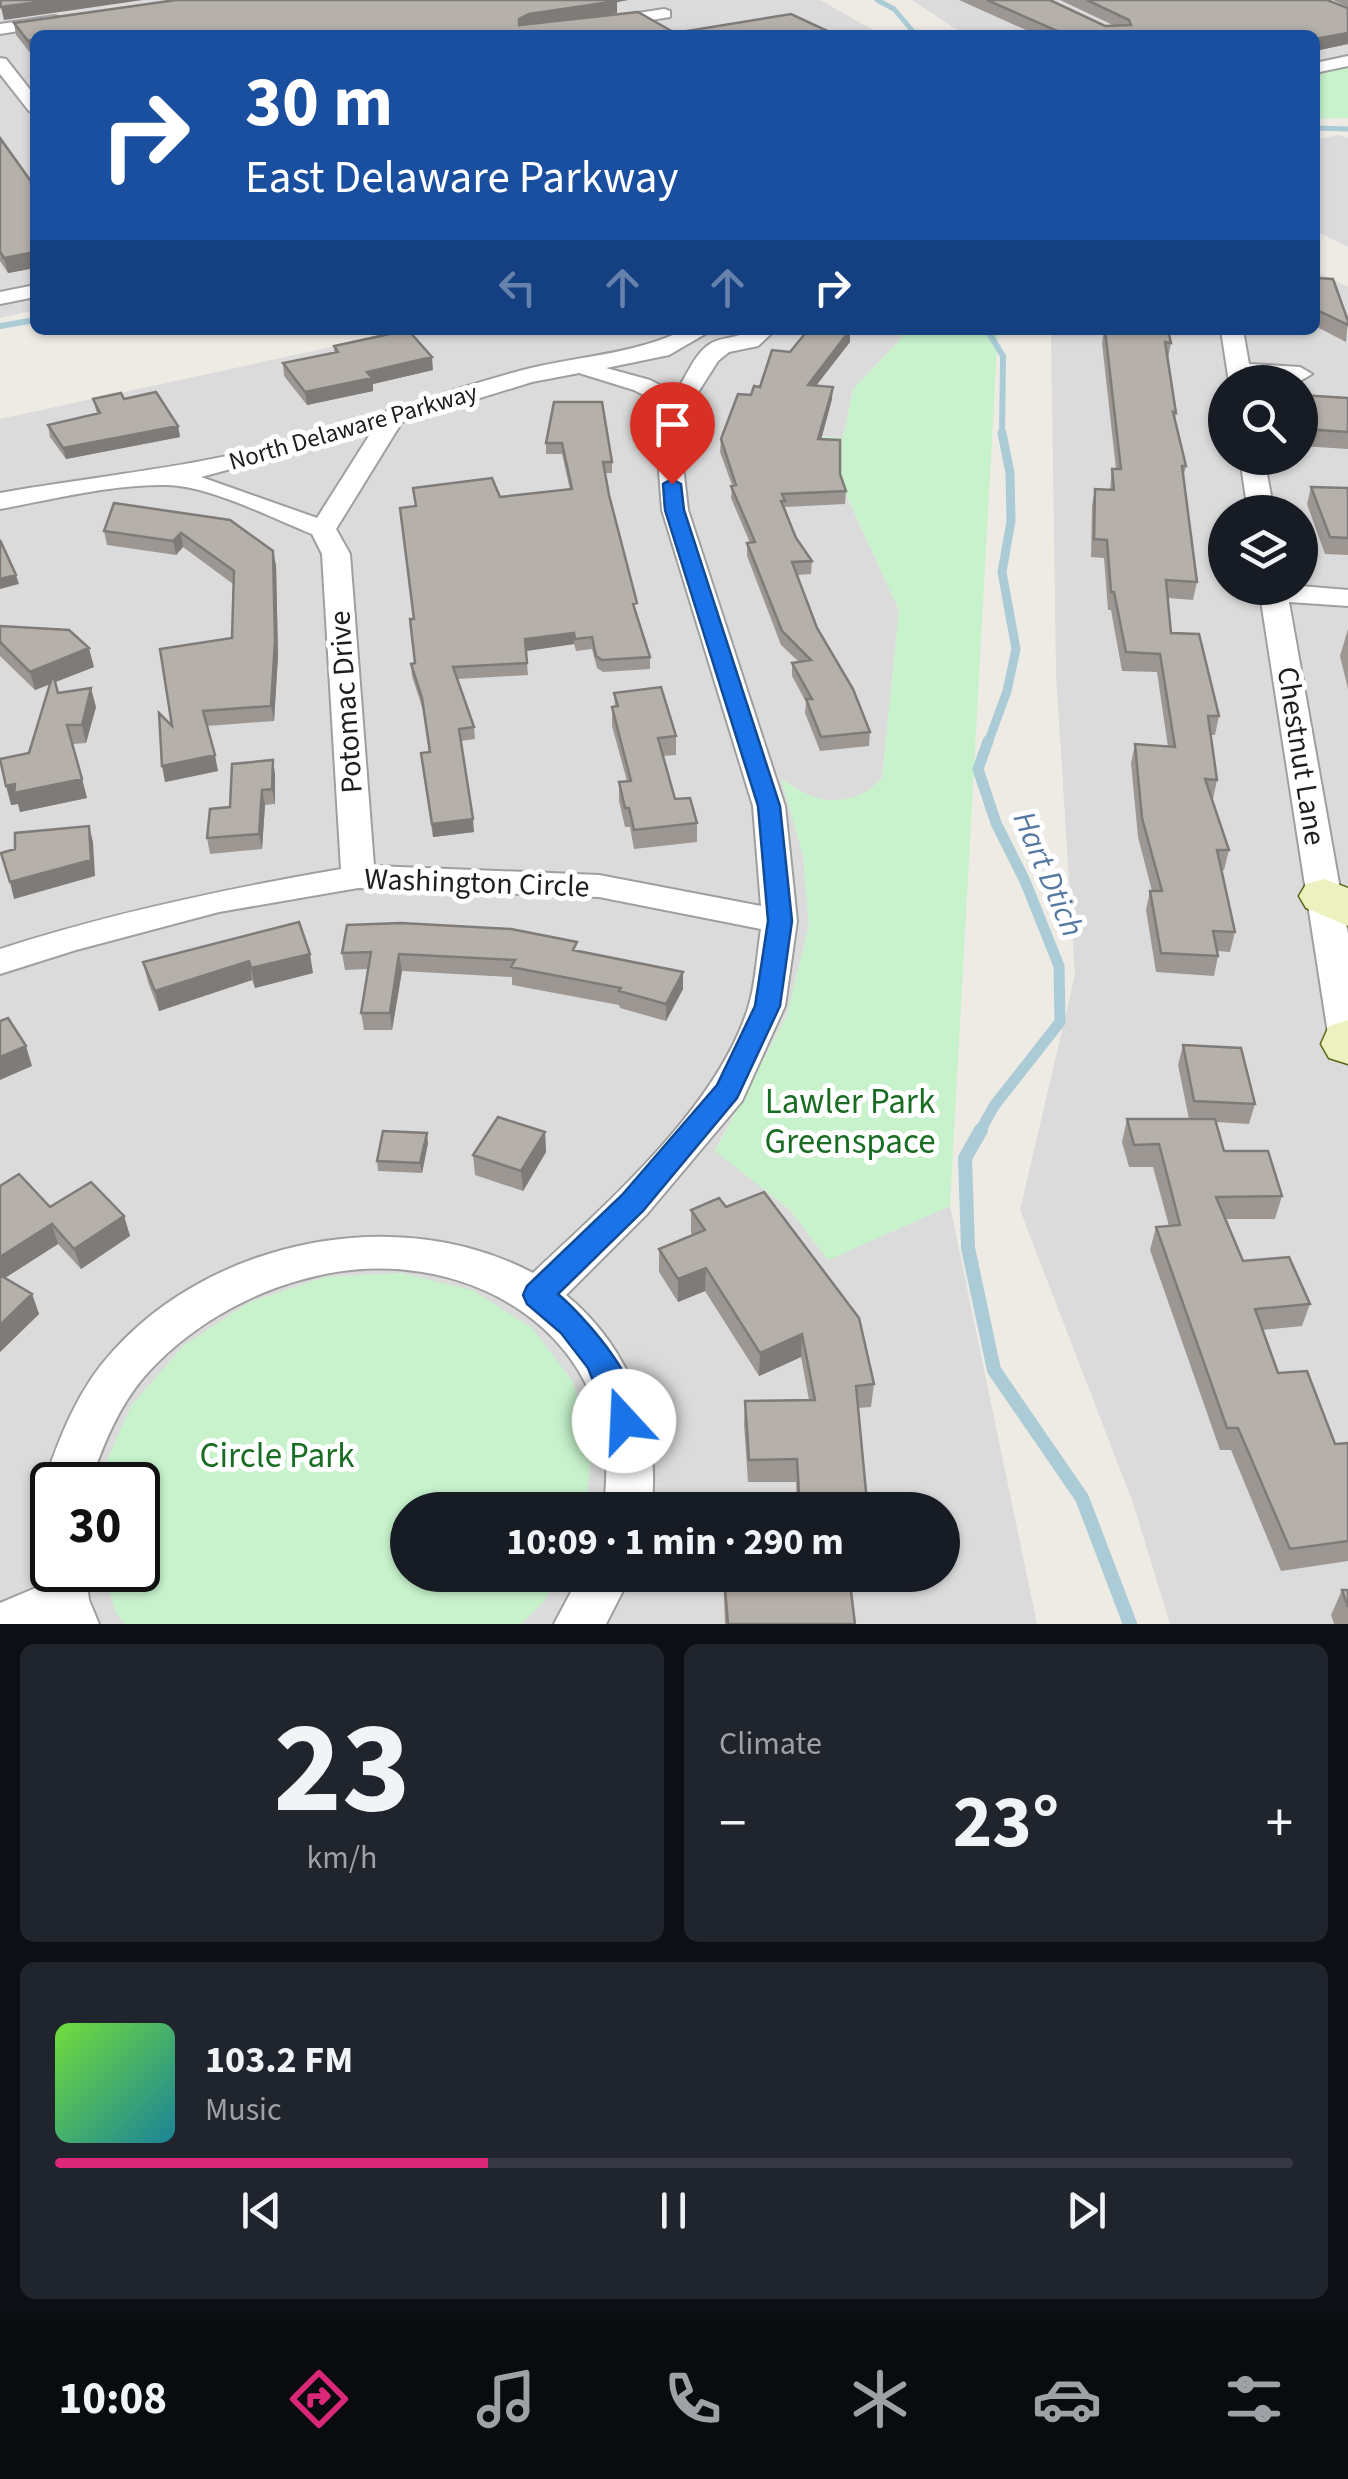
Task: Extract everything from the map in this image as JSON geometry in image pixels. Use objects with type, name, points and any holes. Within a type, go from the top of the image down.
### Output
[{"type":"street","points":[[569,30],[670,17],[640,0]]},
{"type":"street","points":[[0,29],[74,18]]},
{"type":"street","points":[[1320,67],[1348,62]]},
{"type":"street","points":[[0,64],[30,101]]},
{"type":"street","points":[[0,298],[30,292]]},
{"type":"street","name":"North Delaware Parkway","points":[[0,501],[90,484],[170,477],[391,420],[528,376],[661,350],[690,335]]},
{"type":"street","points":[[538,1295],[632,1203],[728,1090],[768,1006],[780,921],[769,806],[674,510],[670,458],[678,404],[708,357],[722,346],[750,341],[755,335]]},
{"type":"street","points":[[1233,335],[1237,365]]},
{"type":"street","points":[[584,368],[642,384],[678,404]]},
{"type":"street","points":[[170,477],[226,492],[323,529],[391,420]]},
{"type":"street","name":"Potomac Drive","points":[[323,529],[336,554],[358,877]]},
{"type":"street","points":[[1318,595],[1348,598]]},
{"type":"street","name":"Chestnut Lane","points":[[1277,605],[1336,903],[1348,1041]]},
{"type":"street","name":"Washington Circle","points":[[0,962],[220,901],[358,877],[599,886],[780,921]]},
{"type":"street","points":[[72,1462],[105,1396],[152,1340],[212,1297],[278,1267],[347,1252],[415,1251],[480,1266],[538,1295],[581,1335],[599,1358],[618,1398],[629,1443],[631,1492]]},
{"type":"street","points":[[579,1624],[597,1592]]},
{"type":"street","points":[[8,1624],[67,1598]]},
{"type":"shaded area","points":[[0,0],[820,0],[873,30],[30,30],[30,311],[0,318]]},
{"type":"shaded area","points":[[912,0],[1348,0],[1348,67],[1320,73],[1320,30],[957,30]]},
{"type":"shaded area","points":[[1339,135],[1348,138],[1348,247],[1320,233],[1320,139]]},
{"type":"shaded area","points":[[1320,273],[1348,287],[1348,1624],[1170,1624],[1133,1503],[1020,1210],[1075,975],[1056,673],[1051,335],[1320,335]]},
{"type":"shaded area","points":[[387,335],[901,335],[853,389],[843,438],[696,427],[843,441],[843,488],[899,610],[882,778],[867,794],[840,802],[815,799],[782,780],[803,855],[809,926],[787,1015],[715,1150],[790,1210],[828,1259],[950,1206],[1037,1624],[0,1624],[0,419]]},
{"type":"green space","points":[[1348,67],[1348,118],[1320,119],[1320,73]]},
{"type":"green space","name":"Lawler Park Greenspace","points":[[900,335],[998,335],[950,1206],[828,1260],[790,1210],[715,1151],[787,1015],[809,926],[803,855],[781,778],[806,794],[832,800],[858,795],[882,778],[899,610],[843,488],[842,441],[696,428],[843,438],[853,389],[902,338]]},
{"type":"green space","name":"Circle Park","points":[[401,1273],[472,1290],[532,1328],[573,1382],[592,1451],[587,1492],[390,1492],[390,1592],[549,1592],[544,1601],[521,1624],[125,1624],[116,1613],[110,1592],[160,1592],[160,1462],[106,1462],[131,1406],[183,1346],[250,1302],[325,1277]]},
{"type":"building","points":[[0,0],[54,0],[1,7]]},
{"type":"building","points":[[176,0],[616,0],[529,14],[519,19],[519,25],[638,12],[670,30],[30,30],[28,41],[14,23]]},
{"type":"building","points":[[987,0],[1050,0],[1105,26],[1131,25],[1129,20],[1087,0],[1327,0],[1348,8],[1348,33],[1320,38],[1320,30],[1055,30]]},
{"type":"building","points":[[791,14],[825,30],[693,30]]},
{"type":"building","points":[[0,138],[30,180],[30,253],[4,258],[0,251]]},
{"type":"building","points":[[1320,278],[1333,279],[1348,325],[1320,311]]},
{"type":"building","points":[[385,335],[412,335],[432,357],[367,372],[372,378],[305,392],[283,363],[338,352],[334,346]]},
{"type":"building","points":[[804,335],[846,335],[808,385],[833,387],[818,439],[840,440],[840,474],[846,491],[782,494],[785,501],[781,501],[796,538],[812,561],[792,562],[817,628],[853,689],[870,732],[821,737],[806,699],[812,699],[792,663],[811,660],[782,631],[747,543],[755,542],[731,486],[736,485],[721,439],[738,394],[751,395],[754,386],[760,387],[772,350],[790,352]]},
{"type":"building","points":[[1106,335],[1169,335],[1171,343],[1165,342],[1176,413],[1173,412],[1186,466],[1182,466],[1197,582],[1166,580],[1171,633],[1199,634],[1219,716],[1208,716],[1217,780],[1205,779],[1229,850],[1217,850],[1235,932],[1213,931],[1218,956],[1161,953],[1150,891],[1162,891],[1142,818],[1135,744],[1175,747],[1160,654],[1126,652],[1111,592],[1107,540],[1094,539],[1095,489],[1114,490],[1112,469],[1121,469]]},
{"type":"building","points":[[156,392],[178,426],[63,448],[48,425],[100,413],[93,399],[121,393],[124,399]]},
{"type":"building","points":[[1318,396],[1348,398],[1348,432],[1318,430]]},
{"type":"building","points":[[554,402],[602,402],[612,462],[603,462],[609,495],[637,603],[633,604],[650,657],[602,660],[596,656],[592,637],[575,639],[574,633],[525,639],[527,663],[453,667],[474,727],[459,729],[473,819],[432,824],[421,753],[430,752],[422,698],[411,664],[415,663],[410,619],[414,619],[400,508],[416,506],[413,488],[492,478],[500,497],[572,489],[562,443],[546,443]]},
{"type":"building","points":[[1311,487],[1348,488],[1348,538],[1330,537],[1318,495]]},
{"type":"building","points":[[114,503],[230,520],[273,551],[275,641],[271,706],[203,711],[215,755],[162,766],[159,713],[172,726],[160,649],[232,638],[234,571],[181,533],[173,541],[104,531]]},
{"type":"building","points":[[0,540],[16,575],[0,579]]},
{"type":"building","points":[[0,626],[69,630],[89,648],[30,672],[0,642]]},
{"type":"building","points":[[53,674],[58,693],[91,688],[82,725],[67,725],[82,779],[14,793],[15,784],[6,786],[0,759],[29,753]]},
{"type":"building","points":[[661,687],[676,736],[658,738],[675,799],[690,798],[697,823],[634,830],[619,782],[631,781],[612,707],[618,706],[614,693]]},
{"type":"building","points":[[273,760],[272,789],[262,790],[259,834],[207,838],[210,809],[230,807],[232,764]]},
{"type":"building","points":[[89,826],[91,860],[10,882],[1,853],[15,849],[15,833]]},
{"type":"building","points":[[299,922],[310,954],[251,968],[249,961],[155,991],[143,962]]},
{"type":"building","points":[[401,923],[511,929],[577,942],[573,950],[683,972],[666,1004],[619,991],[621,988],[511,967],[515,960],[399,954],[390,1013],[361,1013],[371,952],[342,953],[347,925]]},
{"type":"building","points":[[8,1018],[26,1046],[0,1057],[0,1021]]},
{"type":"building","points":[[1183,1045],[1241,1048],[1255,1104],[1194,1101]]},
{"type":"building","points":[[498,1117],[545,1132],[521,1171],[473,1155]]},
{"type":"building","points":[[1127,1119],[1215,1119],[1224,1151],[1268,1151],[1282,1196],[1216,1197],[1243,1261],[1289,1257],[1310,1304],[1255,1309],[1278,1373],[1307,1371],[1335,1444],[1348,1443],[1348,1541],[1290,1549],[1238,1428],[1227,1428],[1156,1227],[1180,1225],[1159,1144],[1134,1145]]},
{"type":"building","points":[[383,1131],[427,1133],[420,1163],[377,1161]]},
{"type":"building","points":[[19,1174],[50,1207],[91,1182],[124,1216],[74,1249],[52,1224],[0,1257],[0,1186]]},
{"type":"building","points":[[764,1192],[859,1318],[874,1384],[856,1386],[866,1492],[799,1492],[797,1459],[749,1460],[745,1401],[815,1400],[802,1334],[760,1353],[706,1268],[678,1279],[659,1249],[705,1230],[691,1210],[719,1198],[726,1207]]},
{"type":"building","points":[[0,1275],[32,1294],[0,1325]]},
{"type":"building","points":[[725,1592],[851,1592],[855,1624],[728,1624]]},
{"type":"waterway","name":"Hart Dtich","points":[[877,0],[894,9],[912,30]]},
{"type":"waterway","points":[[1320,128],[1348,129]]},
{"type":"waterway","points":[[0,326],[30,321]]},
{"type":"waterway","name":"Hart Dtich","points":[[990,335],[1003,356],[1002,433]]},
{"type":"waterway","name":"Hart Dtich","points":[[988,743],[1007,691],[1016,649],[1002,572],[1011,521],[1010,473],[1002,433]]},
{"type":"waterway","name":"Hart Dtich","points":[[979,1133],[994,1106],[1060,1022],[1059,966],[1025,881],[996,823],[978,769],[988,741]]},
{"type":"waterway","name":"Hart Dtich","points":[[981,1130],[965,1158],[968,1248],[994,1370],[1082,1498],[1130,1624]]},
{"type":"route","points":[[624,1421],[599,1358],[572,1324],[538,1295],[632,1203],[728,1090],[768,1006],[780,921],[769,806],[674,510],[672,484]]}]
